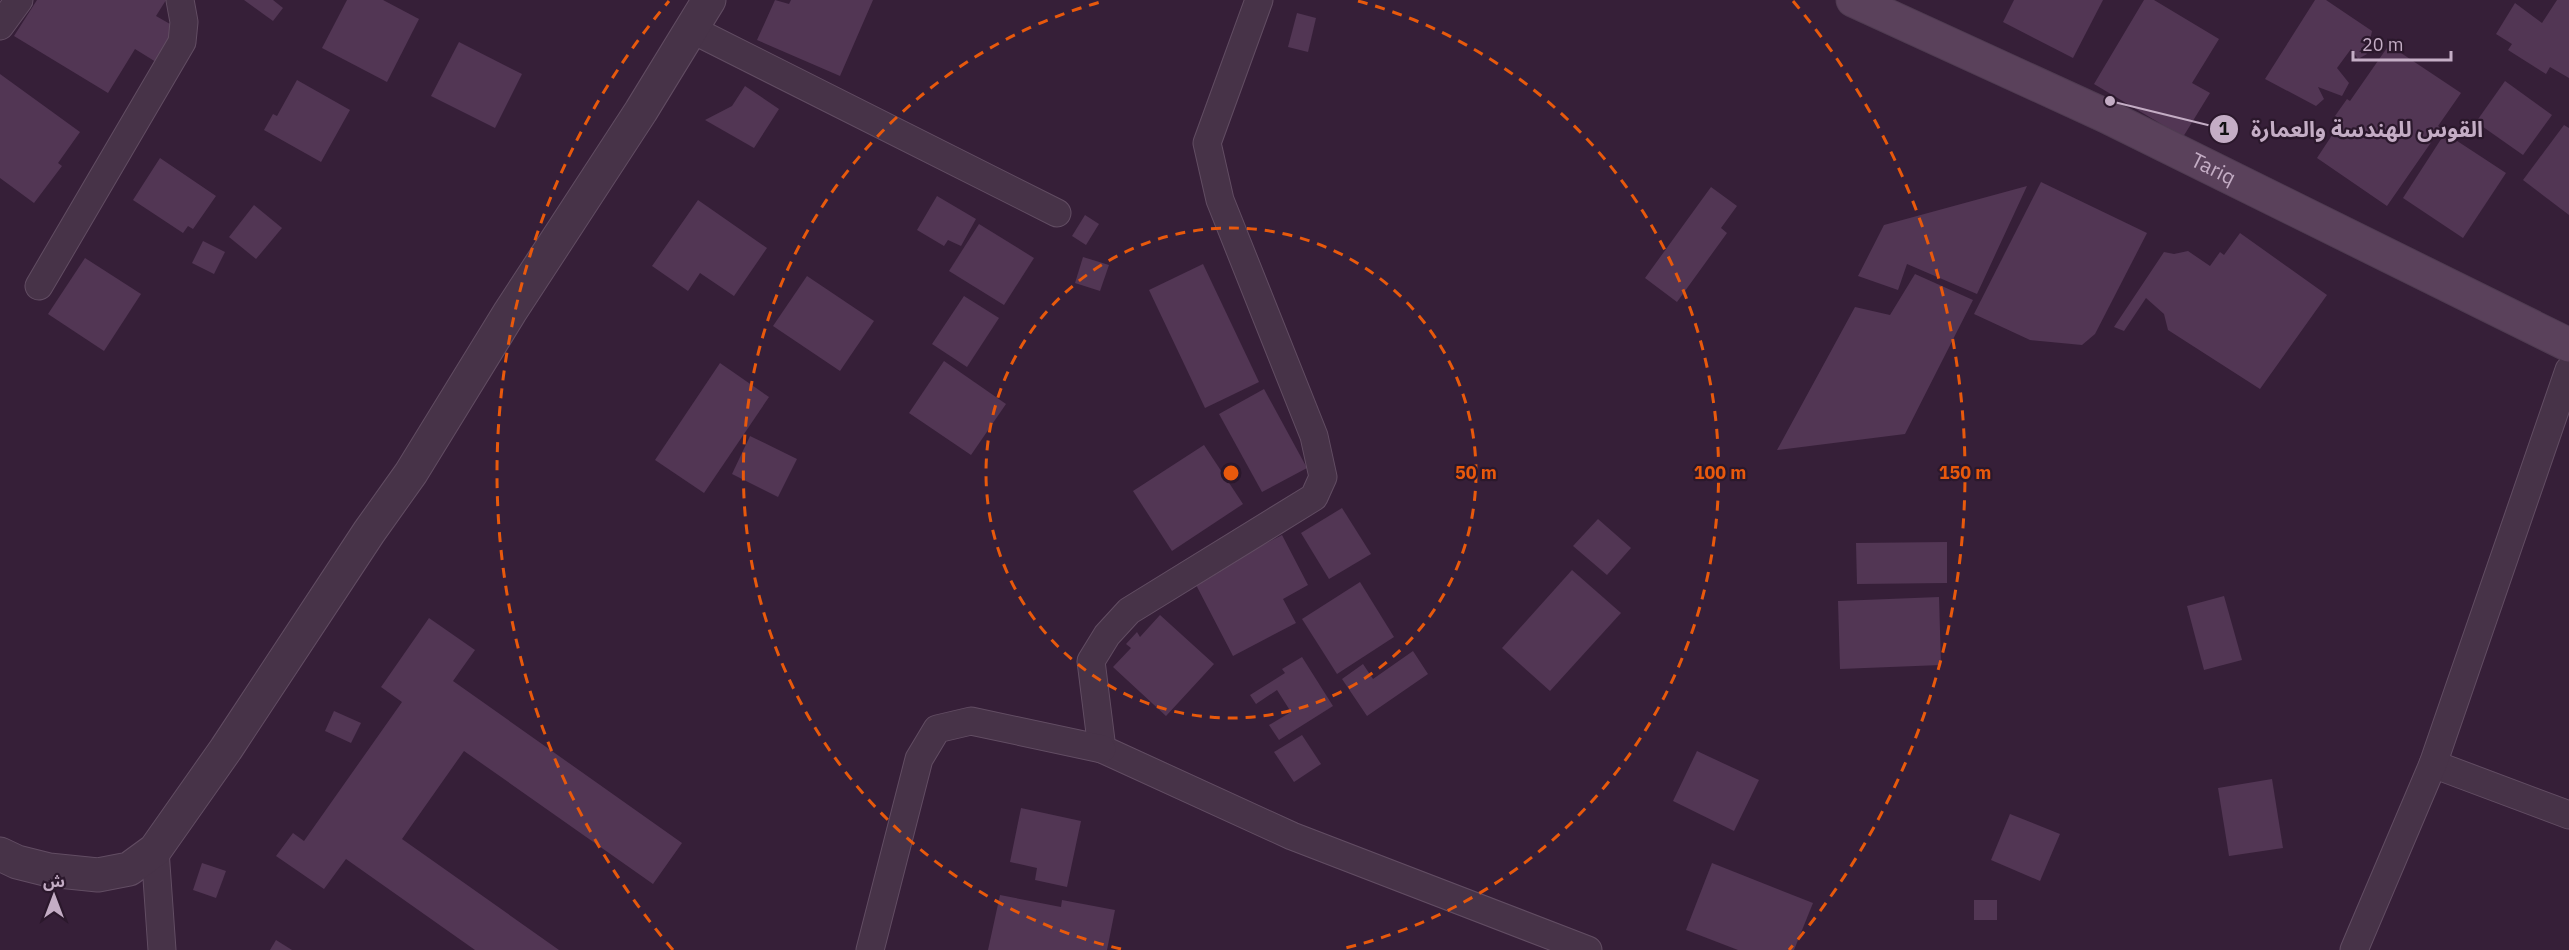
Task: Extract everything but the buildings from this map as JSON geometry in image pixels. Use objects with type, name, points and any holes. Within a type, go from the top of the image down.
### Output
[{"type":"main road","name":"Tariq","points":[[1853,0],[2106,116],[2569,345]]},
{"type":"street","points":[[0,26],[19,0]]},
{"type":"street","points":[[39,286],[182,42],[184,22],[180,0]]},
{"type":"street","points":[[0,854],[17,862],[49,870],[98,875],[129,869],[155,850],[194,796],[369,532],[411,473],[510,312],[709,0]]},
{"type":"street","points":[[1102,749],[1091,661],[1107,635],[1129,611],[1314,497],[1323,477],[1314,436],[1220,200],[1207,143],[1259,0]]},
{"type":"street","points":[[691,29],[1057,213]]},
{"type":"street","points":[[2354,950],[2433,764],[2569,370]]},
{"type":"street","points":[[870,950],[919,759],[937,729],[971,721],[1102,749],[1292,836],[1588,950]]},
{"type":"street","points":[[2433,764],[2569,815]]},
{"type":"street","points":[[155,850],[162,950]]},
{"type":"place","name":"القوس للهندسة والعمارة","points":[[2110,101]]}]
